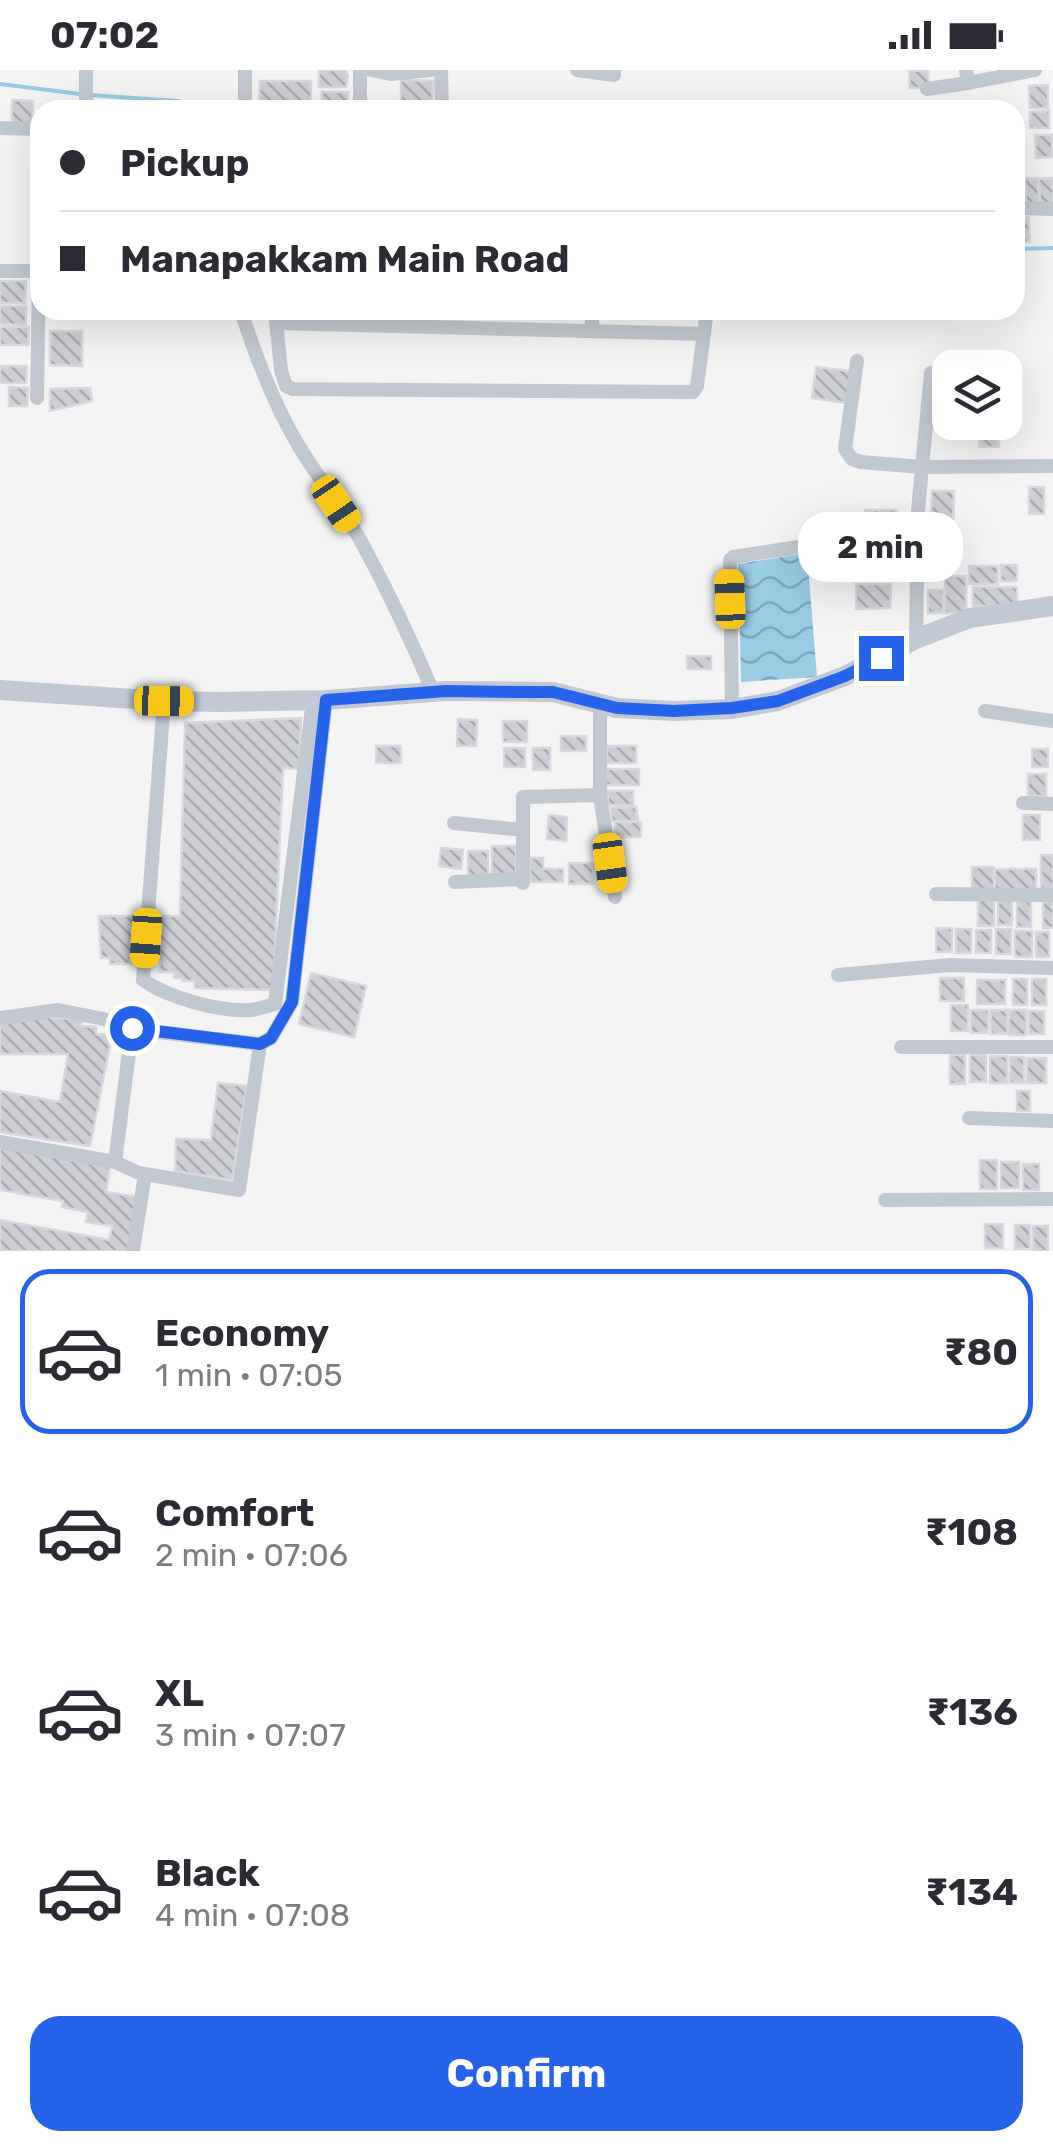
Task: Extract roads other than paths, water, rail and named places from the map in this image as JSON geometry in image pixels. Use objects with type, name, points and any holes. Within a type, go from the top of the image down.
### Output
[{"type":"main road","points":[[0,690],[164,701],[553,692],[617,708],[732,708],[778,701],[845,676],[916,639],[970,618],[1053,606]]},
{"type":"street","points":[[86,70],[86,100]]},
{"type":"street","points":[[245,70],[245,100]]},
{"type":"street","points":[[360,70],[360,100]]},
{"type":"street","points":[[371,70],[391,74],[431,70]]},
{"type":"street","points":[[441,70],[442,100]]},
{"type":"street","points":[[578,70],[614,75],[614,70]]},
{"type":"street","points":[[927,89],[967,77],[1034,70]]},
{"type":"street","points":[[0,128],[30,129]]},
{"type":"street","points":[[1025,209],[1053,210]]},
{"type":"street","points":[[0,271],[30,272]]},
{"type":"street","points":[[37,398],[38,320]]},
{"type":"street","points":[[244,320],[282,416],[362,542],[433,692]]},
{"type":"street","points":[[276,320],[282,370],[286,386],[293,390],[692,392],[698,380],[706,320]]},
{"type":"street","points":[[392,320],[704,334]]},
{"type":"street","points":[[592,320],[592,331]]},
{"type":"street","points":[[856,361],[845,449],[861,462],[922,468],[1053,466]]},
{"type":"street","points":[[916,639],[918,511],[931,373]]},
{"type":"street","points":[[732,708],[730,560],[805,546]]},
{"type":"street","points":[[164,701],[143,980],[199,1005],[252,1010],[275,1004],[320,700]]},
{"type":"street","points":[[0,1018],[58,1010],[132,1028],[260,1044],[271,1038],[292,1002],[320,700]]},
{"type":"street","points":[[600,704],[600,795],[615,896]]},
{"type":"street","points":[[986,711],[1053,721]]},
{"type":"street","points":[[455,882],[524,881],[523,797],[600,795]]},
{"type":"street","points":[[1023,803],[1053,804]]},
{"type":"street","points":[[454,823],[523,830]]},
{"type":"street","points":[[936,894],[1053,896]]},
{"type":"street","points":[[838,975],[950,965],[1053,968]]},
{"type":"street","points":[[115,1162],[132,1028]]},
{"type":"street","points":[[0,1142],[115,1162],[145,1174],[239,1190],[260,1044]]},
{"type":"street","points":[[901,1047],[1053,1047]]},
{"type":"street","points":[[969,1118],[1053,1121]]},
{"type":"street","points":[[133,1251],[145,1174]]},
{"type":"street","points":[[885,1200],[1053,1199]]},
{"type":"water","points":[[807,553],[817,677],[741,682],[738,564]]},
{"type":"waterway","points":[[0,84],[80,94]]},
{"type":"waterway","points":[[89,95],[164,100]]},
{"type":"waterway","points":[[1025,249],[1053,248]]}]
